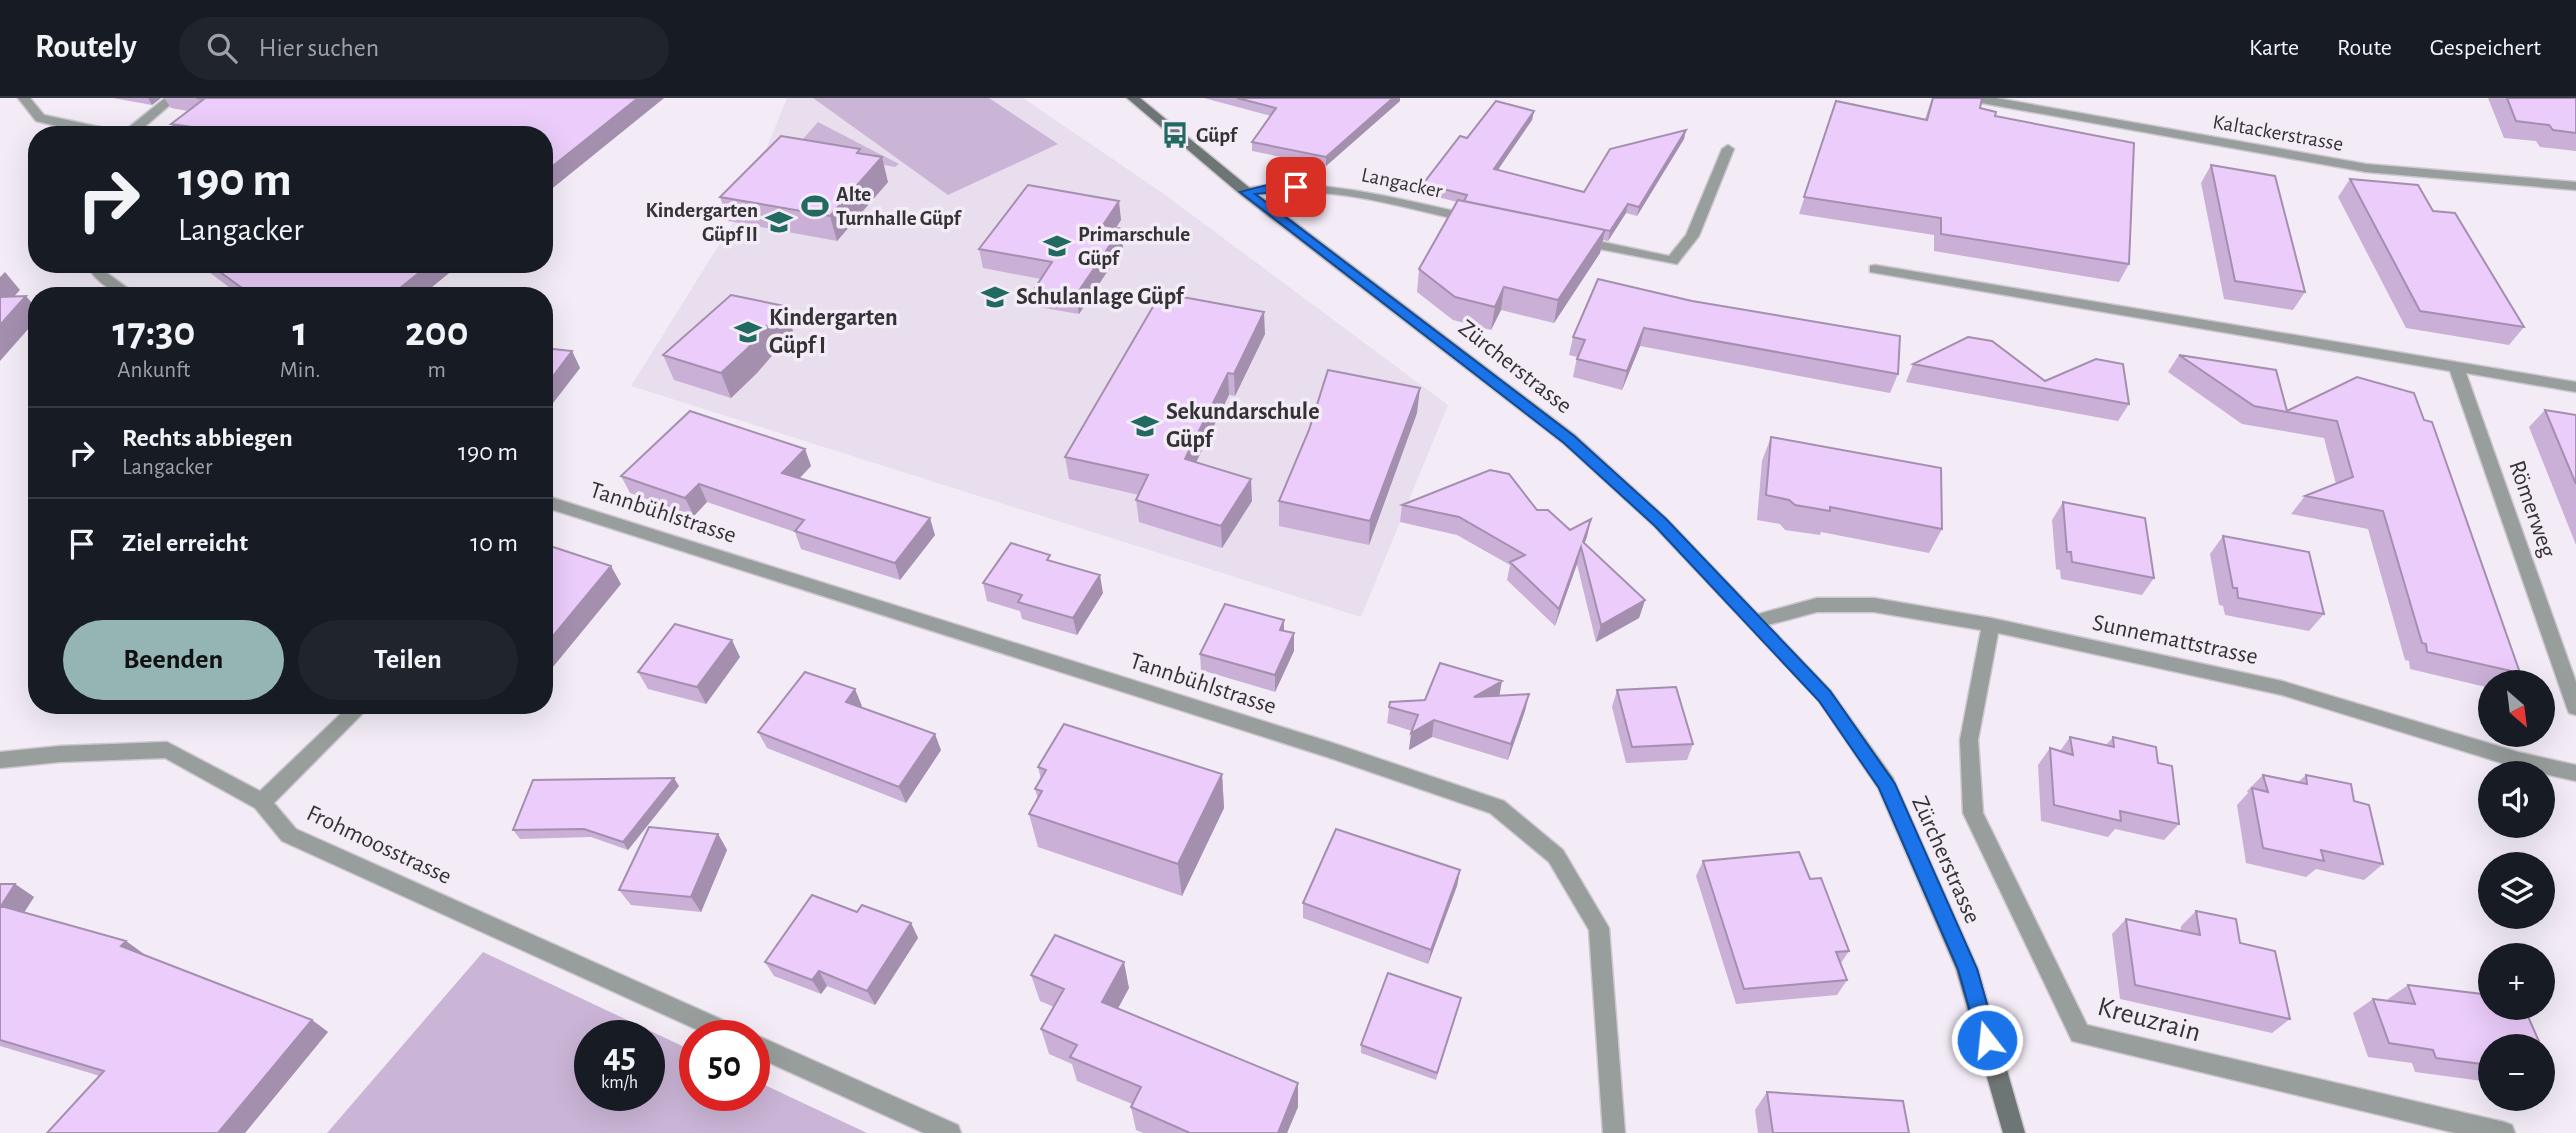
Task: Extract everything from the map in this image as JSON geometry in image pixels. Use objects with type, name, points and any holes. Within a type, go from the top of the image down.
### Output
[{"type":"main road","name":"Zürcherstrasse","points":[[1133,98],[1245,192],[1569,439],[1660,523],[1757,621],[1825,696],[1886,784],[1967,969],[2014,1133]]},
{"type":"street","points":[[24,98],[40,118],[69,126]]},
{"type":"street","points":[[138,126],[172,98]]},
{"type":"street","name":"Kaltackerstrasse","points":[[1976,98],[2041,104],[2366,168],[2576,186]]},
{"type":"street","points":[[1567,239],[1672,261],[1692,236],[1728,149]]},
{"type":"street","name":"Langacker","points":[[1245,192],[1275,186],[1318,187],[1488,222]]},
{"type":"street","points":[[1875,268],[2576,387]]},
{"type":"street","points":[[98,273],[118,287]]},
{"type":"street","name":"Römerweg","points":[[2456,367],[2576,708]]},
{"type":"street","name":"Tannbühlstrasse","points":[[553,504],[1330,750],[1497,807],[1556,856],[1599,928],[1614,1133]]},
{"type":"street","name":"Sunnemattstrasse","points":[[1757,621],[1817,605],[1874,605],[1991,625],[2282,688],[2518,761],[2576,773]]},
{"type":"street","name":"Kreuzrain","points":[[1991,625],[1969,740],[1973,813],[2080,1034],[2504,1133]]},
{"type":"street","points":[[262,802],[353,714]]},
{"type":"street","name":"Frohmoosstrasse","points":[[0,760],[60,754],[167,750],[262,802],[289,835],[699,1020]]},
{"type":"street","points":[[770,1052],[950,1133]]},
{"type":"shaded area","name":"Schulanlage Güpf","points":[[787,98],[1023,98],[1164,194],[1448,405],[1361,617],[631,386],[742,208]]},
{"type":"shaded area","points":[[813,98],[989,98],[1058,144],[948,195]]},
{"type":"shaded area","points":[[818,122],[899,164],[895,167],[795,148]]},
{"type":"shaded area","points":[[483,952],[627,1020],[574,1020],[574,1111],[665,1111],[665,1038],[679,1044],[679,1111],[770,1111],[770,1088],[867,1133],[327,1133]]},
{"type":"building","points":[[196,98],[638,98],[553,166],[553,126],[171,124],[204,99]]},
{"type":"building","points":[[1237,98],[1393,98],[1326,157],[1252,142],[1276,108]]},
{"type":"building","points":[[1933,98],[1982,98],[1980,108],[1996,112],[1995,116],[2134,143],[2129,264],[1941,234],[1941,218],[1804,197],[1836,101],[1927,120]]},
{"type":"building","points":[[2507,98],[2576,98],[2576,133],[2553,130],[2549,125],[2516,121]]},
{"type":"building","points":[[1496,101],[1534,111],[1494,169],[1584,192],[1610,149],[1686,130],[1639,207],[1628,204],[1610,231],[1464,201],[1467,195],[1423,184],[1460,136],[1467,138]]},
{"type":"building","points":[[781,136],[860,149],[857,153],[882,157],[830,216],[720,197]]},
{"type":"building","points":[[2211,165],[2275,176],[2305,292],[2235,281]]},
{"type":"building","points":[[2350,179],[2418,185],[2433,211],[2455,213],[2524,327],[2420,311]]},
{"type":"building","name":"Primarschule Güpf","points":[[1028,185],[1119,201],[1103,225],[1121,229],[1076,295],[1035,288],[1052,262],[979,249]]},
{"type":"building","points":[[1458,200],[1605,230],[1558,300],[1504,287],[1495,307],[1455,297],[1419,269]]},
{"type":"building","points":[[221,273],[419,273],[401,287],[241,287]]},
{"type":"building","points":[[1598,279],[1692,301],[1900,336],[1898,374],[1644,328],[1627,371],[1577,359],[1585,340],[1573,337]]},
{"type":"building","name":"Sekundarschule Güpf","points":[[1161,293],[1264,312],[1234,374],[1228,373],[1185,459],[1251,479],[1221,526],[1136,500],[1148,475],[1065,457]]},
{"type":"building","points":[[731,295],[784,306],[748,348],[721,373],[663,355]]},
{"type":"building","points":[[26,296],[0,325],[0,297]]},
{"type":"building","points":[[1968,337],[1992,341],[2045,381],[2096,359],[2123,364],[2129,404],[1913,364]]},
{"type":"building","points":[[553,349],[572,351],[553,376]]},
{"type":"building","points":[[2179,355],[2276,370],[2287,411],[2357,377],[2414,393],[2424,420],[2432,422],[2519,670],[2507,670],[2427,652],[2383,511],[2305,496],[2353,477],[2337,421],[2254,406]]},
{"type":"building","name":"Sekundarschule Güpf","points":[[1328,370],[1420,388],[1370,521],[1279,501],[1309,430]]},
{"type":"building","points":[[2545,410],[2576,415],[2576,484]]},
{"type":"building","points":[[690,411],[805,449],[782,473],[930,518],[895,563],[795,531],[804,520],[699,484],[685,498],[621,476]]},
{"type":"building","points":[[1771,437],[1941,468],[1942,529],[1830,507],[1830,511],[1795,505],[1789,500],[1766,495]]},
{"type":"building","points":[[1490,470],[1509,474],[1537,510],[1548,510],[1570,530],[1591,519],[1583,542],[1645,600],[1601,625],[1581,547],[1559,609],[1510,562],[1525,555],[1459,517],[1402,505]]},
{"type":"building","points":[[2063,502],[2145,518],[2154,578],[2072,562],[2071,552],[2067,552]]},
{"type":"building","points":[[2223,536],[2309,552],[2324,614],[2238,598],[2237,588],[2233,588]]},
{"type":"building","points":[[1011,543],[1050,555],[1047,560],[1100,575],[1073,618],[1018,602],[1022,595],[983,583]]},
{"type":"building","points":[[553,547],[611,566],[553,636]]},
{"type":"building","points":[[1225,604],[1284,620],[1280,630],[1294,633],[1275,675],[1200,654]]},
{"type":"building","points":[[675,624],[732,640],[697,687],[638,672]]},
{"type":"building","points":[[1440,663],[1502,681],[1474,697],[1529,694],[1511,744],[1434,720],[1411,733],[1418,715],[1389,707],[1390,702],[1425,700]]},
{"type":"building","points":[[805,672],[855,689],[846,702],[935,734],[899,787],[758,732]]},
{"type":"building","points":[[1676,687],[1693,744],[1632,747],[1617,690]]},
{"type":"building","points":[[1064,724],[1222,774],[1178,864],[1029,814],[1042,791],[1035,789],[1046,770],[1038,767]]},
{"type":"building","points":[[2070,737],[2114,747],[2113,737],[2156,747],[2158,763],[2172,766],[2179,824],[2120,811],[2121,821],[2054,805],[2050,748],[2073,755]]},
{"type":"building","points":[[2263,775],[2307,784],[2306,775],[2351,784],[2354,801],[2369,805],[2383,864],[2321,850],[2324,861],[2263,848],[2252,788],[2268,792]]},
{"type":"building","points":[[674,778],[623,842],[584,829],[513,830],[533,780]]},
{"type":"building","points":[[649,827],[718,834],[691,897],[619,890]]},
{"type":"building","points":[[1336,829],[1460,870],[1431,950],[1303,903]]},
{"type":"building","points":[[1799,852],[1810,879],[1821,878],[1849,951],[1836,952],[1847,980],[1744,989],[1703,861]]},
{"type":"building","points":[[0,884],[15,884],[1,906],[126,941],[121,946],[312,1020],[218,1133],[47,1133],[104,1071],[0,1040]]},
{"type":"building","points":[[812,895],[857,912],[862,905],[911,923],[867,991],[819,971],[812,980],[765,962]]},
{"type":"building","points":[[2196,911],[2236,919],[2240,943],[2275,951],[2290,1019],[2135,985],[2126,919],[2200,935]]},
{"type":"building","points":[[1055,935],[1124,962],[1102,1002],[1298,1083],[1278,1133],[1190,1133],[1131,1107],[1141,1087],[1070,1057],[1077,1045],[1041,1029],[1064,989],[1031,975]]},
{"type":"building","points":[[1388,973],[1461,998],[1437,1073],[1361,1045]]},
{"type":"building","points":[[2408,985],[2478,994],[2478,1020],[2530,1020],[2536,1034],[2478,1034],[2478,1063],[2436,1058],[2433,1050],[2389,1043],[2373,999],[2415,1004]]},
{"type":"building","points":[[1767,1092],[1903,1101],[1909,1133],[1773,1133]]},
{"type":"place","name":"Güpf","points":[[1175,135]]},
{"type":"place","name":"Alte Turnhalle Güpf","points":[[815,206]]},
{"type":"place","name":"Kindergarten Güpf II","points":[[779,222]]},
{"type":"place","name":"Primarschule Güpf","points":[[1057,246]]},
{"type":"place","name":"Schulanlage Güpf","points":[[995,297]]},
{"type":"place","name":"Kindergarten Güpf I","points":[[748,332]]},
{"type":"place","name":"Sekundarschule Güpf","points":[[1145,426]]},
{"type":"route","points":[[1296,187],[1275,186],[1245,192],[1569,439],[1660,523],[1757,621],[1825,696],[1886,784],[1967,969],[1987,1040]]}]
